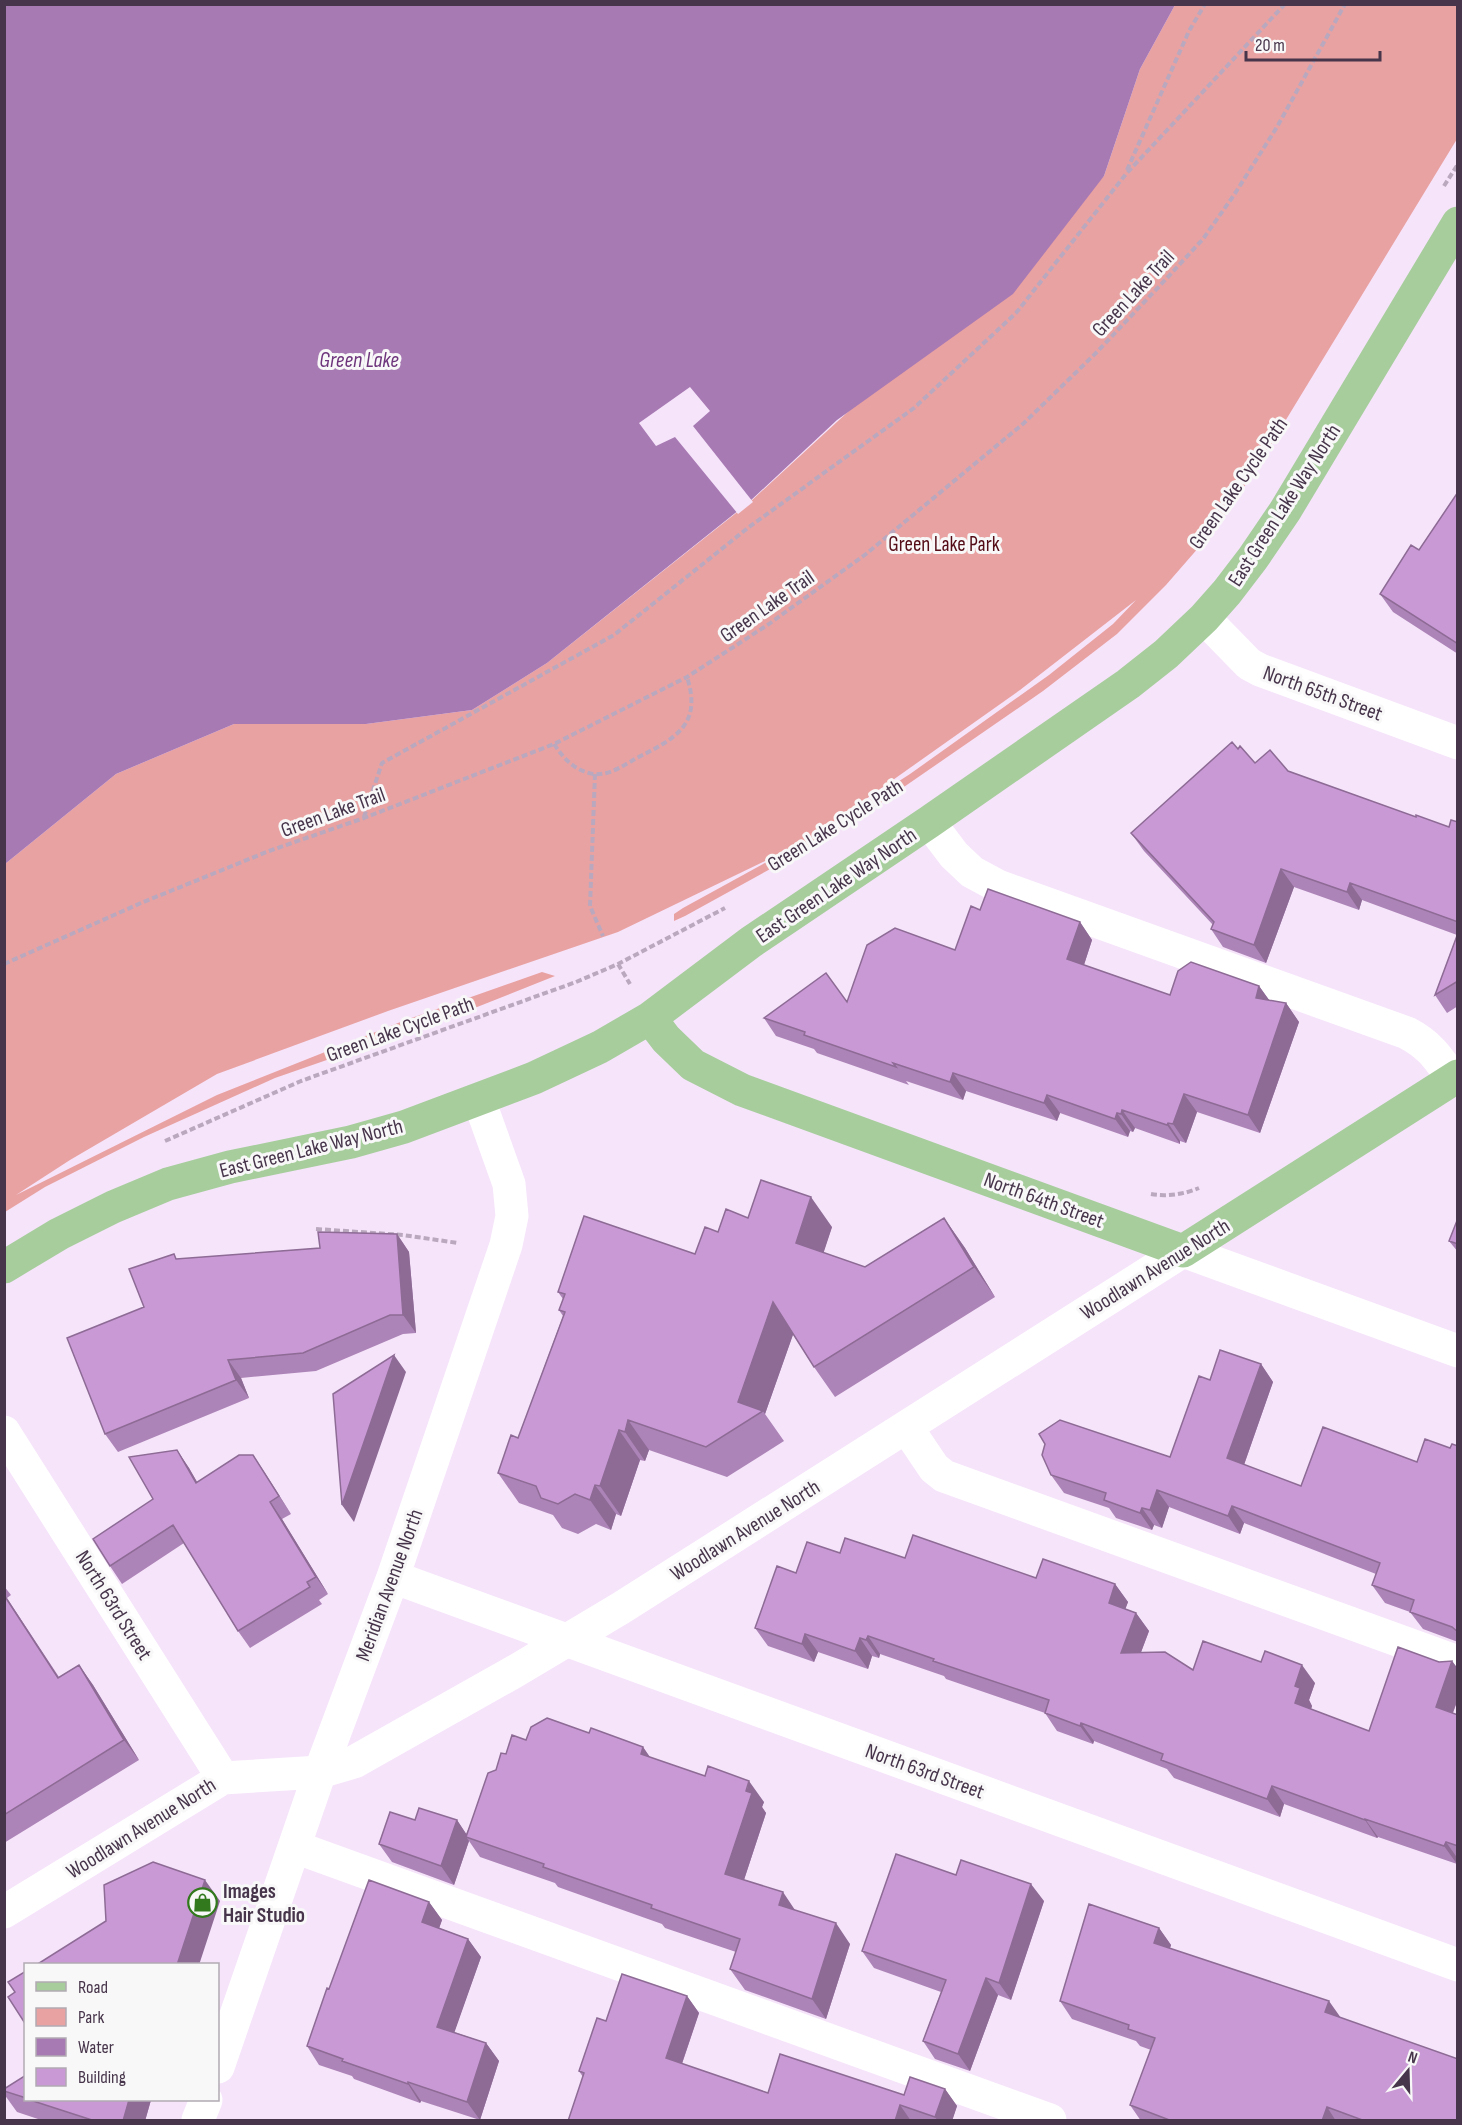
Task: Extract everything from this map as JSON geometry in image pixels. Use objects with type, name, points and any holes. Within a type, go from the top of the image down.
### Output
[{"type":"main road","name":"East Green Lake Way North","points":[[4,1267],[59,1234],[168,1184],[230,1167],[351,1142],[404,1126],[534,1078],[600,1047],[651,1018],[751,942],[1128,684],[1166,654],[1204,618],[1253,558],[1285,511],[1458,223]]},
{"type":"main road","name":"North 64th Street","points":[[651,1018],[666,1039],[693,1065],[742,1090],[1183,1251]]},
{"type":"main road","name":"Woodlawn Avenue North","points":[[1183,1251],[1455,1078]]},
{"type":"street","name":"North 65th Street","points":[[1204,618],[1249,664],[1260,670],[1458,742]]},
{"type":"street","points":[[929,822],[954,855],[972,872],[998,886],[1407,1033],[1423,1041],[1455,1078]]},
{"type":"street","name":"Meridian Avenue North","points":[[219,2064],[321,1772],[393,1577],[506,1245],[512,1216],[509,1184],[479,1100]]},
{"type":"street","name":"North 64th Street","points":[[1183,1251],[1458,1351]]},
{"type":"street","name":"Woodlawn Avenue North","points":[[4,1912],[223,1778],[321,1772],[354,1762],[568,1641],[1183,1251]]},
{"type":"street","points":[[907,1428],[934,1468],[944,1476],[1458,1662]]},
{"type":"street","name":"North 63rd Street","points":[[4,1432],[223,1778]]},
{"type":"street","name":"North 63rd Street","points":[[393,1577],[1458,1965]]},
{"type":"street","points":[[295,1847],[1050,2121]]},
{"type":"path","points":[[1126,174],[1189,30],[1205,4]]},
{"type":"path","points":[[364,818],[382,763],[614,635],[749,527],[914,408],[1016,313],[1126,174],[1285,4]]},
{"type":"path","name":"Green Lake Trail","points":[[4,964],[141,903],[269,851],[364,818],[554,744],[687,677],[769,624],[866,554],[1024,423],[1097,352],[1203,239],[1277,127],[1345,4]]},
{"type":"path","points":[[1439,194],[1458,164]]},
{"type":"path","points":[[554,744],[566,762],[580,770],[595,774],[613,771],[679,734],[692,707],[692,693],[687,677]]},
{"type":"path","points":[[595,774],[590,906],[603,936]]},
{"type":"path","name":"Green Lake Cycle Path","points":[[162,1142],[301,1081],[576,982],[618,964],[730,906]]},
{"type":"path","points":[[1145,1192],[1158,1196],[1188,1193],[1199,1188]]},
{"type":"path","points":[[316,1229],[403,1235],[458,1243]]},
{"type":"green space","name":"Green Lake Park","points":[[1175,5],[1457,5],[1457,139],[1256,469],[1220,523],[1166,585],[1117,634],[1043,691],[872,809],[794,856],[685,916],[674,921],[674,914],[683,908],[792,848],[618,932],[388,1011],[217,1074],[70,1160],[16,1195],[217,1095],[403,1021],[542,972],[555,976],[462,1013],[275,1078],[144,1137],[45,1187],[5,1212],[5,864],[116,774],[234,724],[366,724],[472,710],[547,663],[750,502],[1104,176],[1140,69]],"holes":[[[1264,437],[1209,525],[1203,531],[1203,530]],[[1136,600],[1113,624],[1049,675],[910,774],[818,833],[1020,690]]]},
{"type":"water","name":"Green Lake","points":[[5,5],[1175,5],[1140,69],[1104,176],[1013,294],[837,420],[749,502],[547,663],[472,710],[366,724],[234,724],[116,774],[5,864]]},
{"type":"pier","points":[[690,387],[710,411],[693,426],[753,502],[738,514],[675,437],[656,446],[639,423]]},
{"type":"building","points":[[1458,492],[1458,644],[1380,594],[1411,545],[1419,550]]},
{"type":"building","points":[[1232,742],[1238,749],[1240,746],[1255,763],[1270,750],[1288,771],[1449,827],[1451,820],[1458,822],[1458,922],[1350,883],[1347,892],[1281,869],[1254,945],[1211,929],[1214,922],[1131,833]]},
{"type":"building","points":[[988,889],[1080,922],[1067,959],[1170,995],[1178,971],[1191,962],[1259,986],[1256,998],[1286,1003],[1248,1115],[1184,1094],[1173,1124],[1168,1123],[1167,1125],[1122,1110],[1121,1114],[1117,1113],[1115,1119],[1047,1095],[1044,1103],[953,1073],[950,1082],[893,1063],[896,1067],[804,1035],[805,1032],[764,1018],[826,973],[847,1002],[867,945],[895,928],[955,950],[971,906],[980,910]]},
{"type":"building","points":[[1458,933],[1458,981],[1435,995]]},
{"type":"building","points":[[761,1180],[811,1197],[796,1243],[865,1267],[944,1218],[974,1267],[814,1367],[773,1302],[738,1402],[763,1411],[706,1447],[628,1420],[625,1432],[619,1430],[600,1486],[595,1485],[590,1500],[575,1494],[558,1504],[541,1498],[536,1486],[498,1473],[511,1435],[518,1438],[565,1312],[559,1310],[565,1294],[558,1292],[584,1216],[695,1254],[705,1227],[718,1232],[726,1209],[748,1218]]},
{"type":"building","points":[[1458,1218],[1458,1244],[1449,1241]]},
{"type":"building","points":[[318,1232],[397,1234],[403,1315],[390,1315],[303,1353],[228,1360],[236,1380],[105,1434],[67,1338],[144,1307],[129,1269],[174,1254],[176,1259],[320,1248]]},
{"type":"building","points":[[1220,1350],[1261,1364],[1227,1458],[1301,1486],[1323,1427],[1417,1462],[1425,1439],[1450,1448],[1452,1444],[1458,1446],[1458,1632],[1452,1627],[1410,1612],[1414,1600],[1372,1585],[1380,1563],[1232,1506],[1228,1516],[1157,1490],[1150,1510],[1142,1508],[1140,1513],[1104,1500],[1106,1493],[1051,1475],[1042,1455],[1045,1444],[1039,1434],[1060,1420],[1170,1457],[1199,1376],[1210,1380]]},
{"type":"building","points":[[394,1355],[371,1422],[342,1505],[333,1394]]},
{"type":"building","points":[[177,1450],[196,1483],[239,1455],[253,1455],[279,1496],[270,1502],[316,1577],[307,1582],[310,1587],[238,1631],[173,1525],[110,1566],[93,1539],[153,1499],[129,1457]]},
{"type":"building","points":[[913,1535],[1036,1578],[1043,1559],[1115,1584],[1109,1603],[1136,1613],[1121,1653],[1165,1652],[1193,1670],[1203,1641],[1261,1662],[1265,1651],[1302,1665],[1295,1686],[1300,1688],[1295,1703],[1369,1731],[1398,1647],[1439,1662],[1452,1661],[1436,1707],[1458,1715],[1458,1846],[1446,1842],[1444,1846],[1272,1786],[1267,1799],[1161,1760],[1163,1754],[1081,1723],[1080,1726],[1045,1713],[1049,1700],[933,1661],[934,1659],[868,1636],[866,1640],[860,1638],[855,1651],[805,1634],[802,1644],[755,1628],[777,1566],[796,1573],[807,1542],[840,1553],[845,1538],[905,1558]]},
{"type":"building","points":[[4,1595],[58,1678],[79,1665],[124,1740],[4,1815]]},
{"type":"building","points":[[547,1718],[589,1733],[591,1728],[643,1747],[641,1754],[705,1776],[708,1766],[749,1781],[746,1791],[752,1793],[725,1874],[783,1892],[779,1905],[836,1923],[812,1999],[730,1969],[740,1939],[651,1908],[652,1905],[466,1837],[488,1773],[496,1770],[501,1753],[506,1754],[512,1735],[526,1740],[531,1727]]},
{"type":"building","points":[[419,1808],[457,1820],[441,1866],[379,1844],[390,1812],[415,1820]]},
{"type":"building","points":[[896,1854],[956,1875],[961,1860],[1031,1884],[999,1983],[986,1978],[958,2054],[923,2041],[946,1980],[862,1951]]},
{"type":"building","points":[[153,1862],[205,1880],[178,1963],[39,1963],[106,1921],[104,1885]]},
{"type":"building","points":[[369,1880],[429,1902],[422,1922],[468,1939],[437,2027],[486,2043],[467,2102],[342,2061],[343,2059],[307,2046]]},
{"type":"building","points":[[1089,1904],[1159,1928],[1154,1943],[1329,2001],[1325,2012],[1458,2059],[1458,2121],[1365,2121],[1327,2107],[1322,2121],[1172,2121],[1130,2105],[1155,2038],[1128,2029],[1129,2025],[1060,2001]]},
{"type":"building","points":[[24,1972],[24,2022],[8,1997],[15,1992],[8,1982]]},
{"type":"building","points":[[622,1974],[687,1996],[666,2058],[768,2093],[780,2054],[904,2095],[910,2077],[945,2089],[935,2117],[900,2105],[895,2121],[568,2121],[584,2073],[579,2071],[597,2018],[606,2021]]},
{"type":"building","points":[[24,2076],[24,2097],[4,2091]]},
{"type":"building","points":[[33,2101],[129,2101],[123,2121],[95,2121]]},
{"type":"place","name":"Images Hair Studio","points":[[202,1903]]}]
